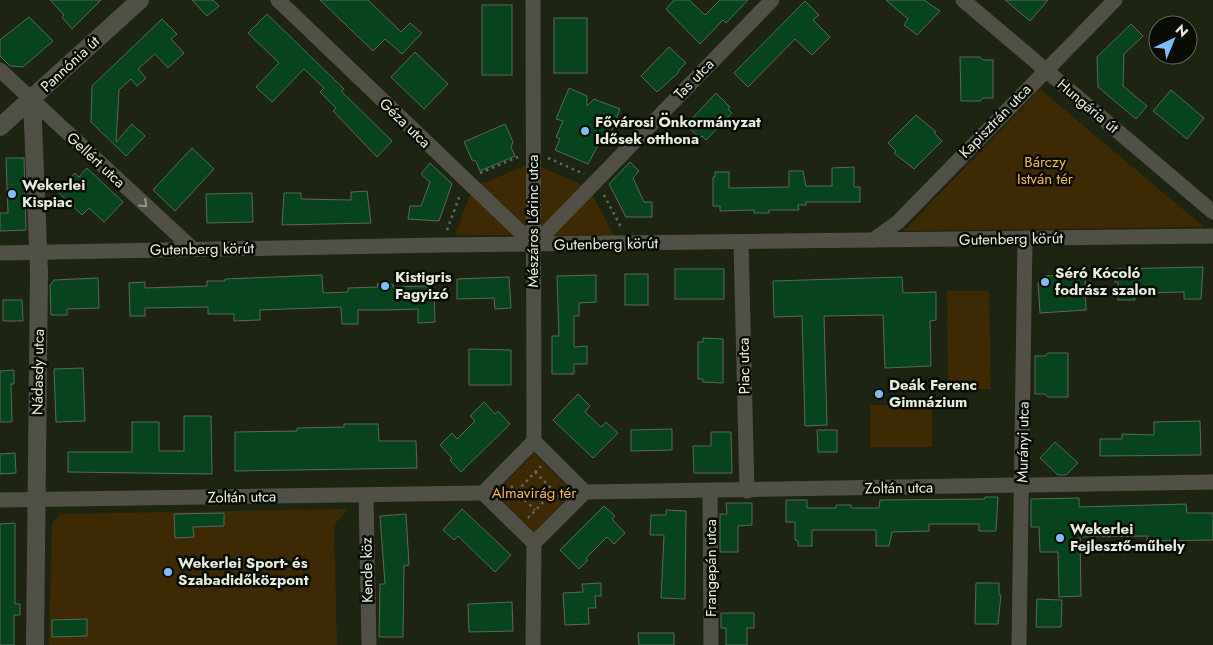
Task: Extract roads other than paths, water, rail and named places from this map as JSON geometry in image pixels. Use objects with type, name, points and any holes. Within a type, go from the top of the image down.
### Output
[{"type":"street","name":"Pannónia út","points":[[0,127],[140,0]]},
{"type":"street","name":"Géza utca","points":[[278,0],[534,245]]},
{"type":"street","name":"Mészáros Lőrinc utca","points":[[533,0],[534,441]]},
{"type":"street","name":"Tas utca","points":[[534,245],[772,0]]},
{"type":"street","name":"Hungária út","points":[[963,0],[1213,212]]},
{"type":"street","name":"Kapisztrán utca","points":[[874,240],[898,222],[1115,0]]},
{"type":"street","name":"Gellért utca","points":[[0,70],[193,249]]},
{"type":"street","name":"Nádasdy utca","points":[[32,99],[38,252],[36,645]]},
{"type":"street","name":"Gutenberg körút","points":[[0,253],[1213,236]]},
{"type":"street","name":"Murányi utca","points":[[1019,645],[1023,486],[1025,238]]},
{"type":"street","name":"Piac utca","points":[[741,242],[747,491]]},
{"type":"street","points":[[533,645],[534,543],[585,492],[534,441],[483,493],[534,543]]},
{"type":"street","name":"Zoltán utca","points":[[585,492],[747,491],[1213,482]]},
{"type":"street","name":"Frangepán utca","points":[[710,491],[711,645]]},
{"type":"street","name":"Zoltán utca","points":[[0,500],[483,493]]},
{"type":"street","name":"Kende köz","points":[[366,495],[368,645]]},
{"type":"place","name":"Fővárosi Önkormányzat Idősek otthona","points":[[585,131]]},
{"type":"place","name":"Wekerlei Kispiac","points":[[12,194]]},
{"type":"place","name":"Séró Kócoló fodrász szalon","points":[[1045,282]]},
{"type":"place","name":"Kistigris Fagyizó","points":[[385,286]]},
{"type":"place","name":"Deák Ferenc Gimnázium","points":[[879,394]]},
{"type":"place","name":"Wekerlei Fejlesztő-műhely","points":[[1060,538]]},
{"type":"place","name":"Wekerlei Sport- és Szabadidőközpont","points":[[168,572]]},
{"type":"park label","name":"Bárczy István tér","points":[[1045,170]]},
{"type":"park label","name":"Almavirág tér","points":[[534,493]]}]
